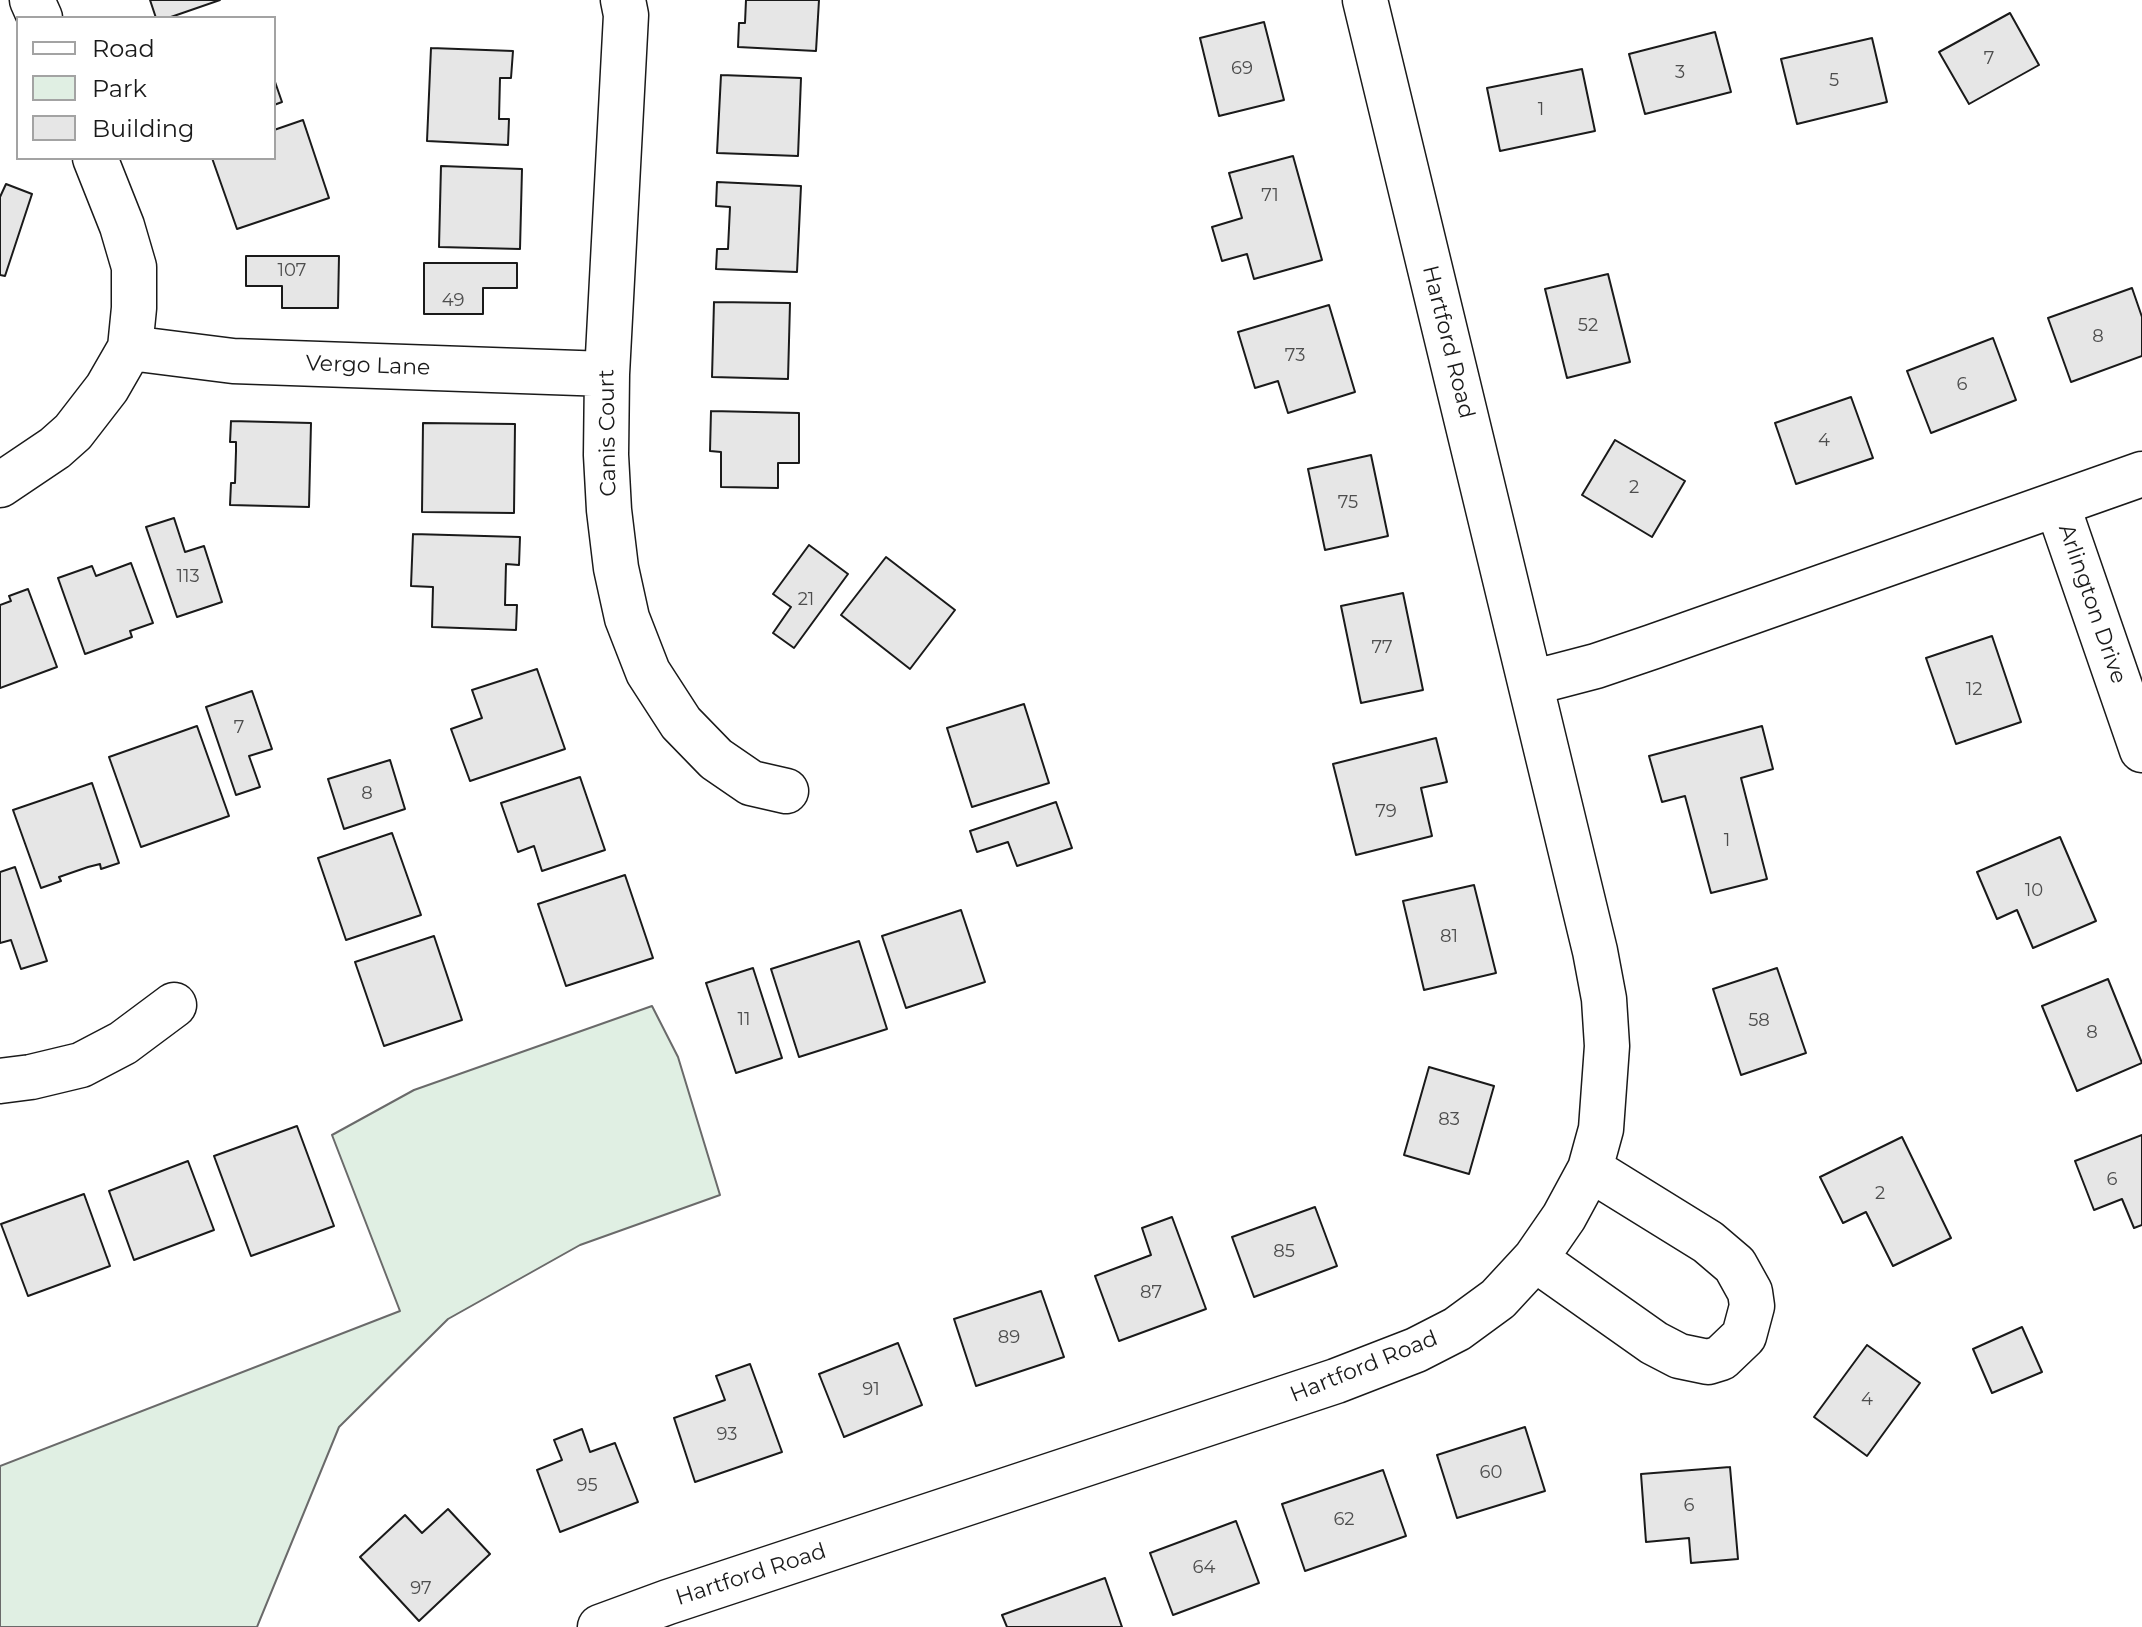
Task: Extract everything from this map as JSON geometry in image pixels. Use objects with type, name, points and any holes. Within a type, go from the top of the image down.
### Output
[{"type":"street","name":"Canis Court","points":[[623,0],[626,15],[607,374],[606,455],[616,568],[627,618],[648,672],[681,723],[716,759],[751,783],[786,791]]},
{"type":"street","name":"Hartford Road","points":[[600,1627],[1322,1386],[1416,1350],[1457,1329],[1498,1299],[1535,1259],[1564,1217],[1590,1169],[1601,1129],[1606,1090],[1604,999],[1377,3]]},
{"type":"street","points":[[0,485],[73,432],[107,388],[130,348],[134,267],[122,226],[96,160]]},
{"type":"street","name":"Vergo Lane","points":[[130,348],[233,361],[607,374]]},
{"type":"street","points":[[1531,683],[1624,656],[2142,474]]},
{"type":"street","name":"Arlington Drive","points":[[2057,504],[2142,750]]},
{"type":"street","points":[[0,1081],[81,1065],[123,1043],[174,1005]]},
{"type":"street","points":[[1535,1259],[1654,1343],[1679,1356],[1708,1362],[1721,1358],[1744,1336],[1752,1306],[1750,1292],[1735,1265],[1708,1242],[1590,1169]]},
{"type":"green space","points":[[652,1006],[678,1057],[720,1195],[580,1245],[448,1319],[339,1427],[257,1627],[0,1627],[0,1466],[400,1311],[332,1135],[414,1090]]},
{"type":"building","points":[[150,0],[220,0],[174,16],[155,16]]},
{"type":"building","points":[[746,0],[819,0],[816,51],[738,47],[739,23],[745,23]]},
{"type":"building","points":[[2010,13],[2039,65],[1969,104],[1939,52]]},
{"type":"building","points":[[1264,22],[1284,100],[1219,116],[1200,38]]},
{"type":"building","points":[[1715,32],[1731,92],[1645,114],[1629,54]]},
{"type":"building","points":[[1872,38],[1887,102],[1797,124],[1781,59]]},
{"type":"building","points":[[431,48],[513,51],[511,78],[500,78],[499,119],[509,119],[508,145],[427,141]]},
{"type":"building","points":[[1582,69],[1595,131],[1500,151],[1487,88]]},
{"type":"building","points":[[721,75],[801,78],[798,156],[717,153]]},
{"type":"building","points":[[276,85],[282,102],[276,104]]},
{"type":"building","points":[[303,120],[329,198],[237,229],[213,160],[276,160],[276,129]]},
{"type":"building","points":[[1293,156],[1322,260],[1254,279],[1247,254],[1222,261],[1212,227],[1242,218],[1229,173]]},
{"type":"building","points":[[441,166],[522,169],[520,249],[439,247]]},
{"type":"building","points":[[717,182],[801,186],[797,272],[716,269],[717,249],[728,249],[730,207],[716,206]]},
{"type":"building","points":[[6,184],[32,194],[5,276],[0,275],[0,197]]},
{"type":"building","points":[[246,256],[339,256],[338,308],[282,308],[282,286],[246,286]]},
{"type":"building","points":[[424,263],[517,263],[517,288],[483,288],[483,314],[424,314]]},
{"type":"building","points":[[1608,274],[1630,362],[1567,378],[1545,289]]},
{"type":"building","points":[[2132,288],[2142,317],[2142,356],[2071,382],[2048,318]]},
{"type":"building","points":[[714,302],[790,303],[788,379],[712,377]]},
{"type":"building","points":[[1329,305],[1355,392],[1288,413],[1278,381],[1255,388],[1238,332]]},
{"type":"building","points":[[1993,338],[2016,400],[1931,433],[1907,371]]},
{"type":"building","points":[[1851,397],[1873,458],[1796,484],[1775,423]]},
{"type":"building","points":[[711,411],[799,413],[799,463],[778,463],[778,488],[721,487],[721,452],[710,451]]},
{"type":"building","points":[[231,421],[311,423],[309,507],[230,505],[231,483],[235,483],[236,451],[236,442],[230,442]]},
{"type":"building","points":[[423,423],[515,424],[514,513],[422,512]]},
{"type":"building","points":[[1615,440],[1685,481],[1652,537],[1582,495]]},
{"type":"building","points":[[1371,455],[1388,536],[1325,550],[1308,469]]},
{"type":"building","points":[[174,518],[185,552],[204,546],[222,602],[177,617],[146,527]]},
{"type":"building","points":[[413,534],[520,537],[519,565],[506,564],[505,605],[517,605],[516,630],[432,627],[433,587],[411,586]]},
{"type":"building","points":[[809,545],[848,574],[794,648],[773,633],[791,607],[773,594]]},
{"type":"building","points":[[886,557],[955,610],[910,669],[841,615]]},
{"type":"building","points":[[131,563],[153,623],[130,631],[132,637],[85,654],[58,578],[92,566],[96,576]]},
{"type":"building","points":[[28,589],[57,667],[0,688],[0,605],[11,601],[9,596]]},
{"type":"building","points":[[1403,593],[1423,690],[1361,703],[1341,606]]},
{"type":"building","points":[[1992,636],[2021,722],[1956,744],[1926,658]]},
{"type":"building","points":[[537,669],[565,749],[470,781],[451,729],[482,718],[472,690]]},
{"type":"building","points":[[252,691],[272,749],[249,756],[260,787],[236,795],[206,707]]},
{"type":"building","points":[[1024,704],[1049,783],[972,807],[947,728]]},
{"type":"building","points":[[197,726],[229,816],[141,847],[109,757]]},
{"type":"building","points":[[1762,726],[1773,769],[1741,778],[1767,879],[1711,893],[1685,796],[1662,802],[1649,756]]},
{"type":"building","points":[[1436,738],[1447,782],[1421,788],[1432,836],[1356,855],[1333,764]]},
{"type":"building","points":[[390,760],[405,809],[344,829],[328,779]]},
{"type":"building","points":[[580,777],[605,850],[542,871],[534,846],[518,852],[501,803]]},
{"type":"building","points":[[92,783],[119,863],[101,869],[100,864],[88,867],[59,877],[61,881],[41,888],[13,810]]},
{"type":"building","points":[[1056,802],[1072,848],[1017,866],[1008,842],[977,852],[970,831]]},
{"type":"building","points":[[392,833],[421,915],[346,940],[318,858]]},
{"type":"building","points":[[2060,837],[2096,921],[2033,948],[2017,910],[1997,919],[1977,872]]},
{"type":"building","points":[[15,867],[47,961],[21,969],[11,940],[0,943],[0,872]]},
{"type":"building","points":[[625,875],[653,958],[566,986],[538,904]]},
{"type":"building","points":[[1474,885],[1496,973],[1424,990],[1403,901]]},
{"type":"building","points":[[961,910],[985,982],[906,1008],[882,936]]},
{"type":"building","points":[[434,936],[462,1020],[384,1046],[355,962]]},
{"type":"building","points":[[859,941],[887,1029],[799,1057],[771,969]]},
{"type":"building","points":[[753,968],[782,1058],[736,1073],[706,983]]},
{"type":"building","points":[[1777,968],[1806,1053],[1741,1075],[1713,989]]},
{"type":"building","points":[[2108,979],[2142,1063],[2077,1091],[2042,1006]]},
{"type":"building","points":[[1429,1067],[1494,1086],[1469,1174],[1404,1155]]},
{"type":"building","points":[[297,1126],[334,1226],[251,1256],[214,1156]]},
{"type":"building","points":[[2142,1135],[2142,1225],[2134,1228],[2122,1199],[2094,1210],[2075,1161]]},
{"type":"building","points":[[1902,1137],[1951,1238],[1893,1266],[1866,1212],[1843,1223],[1820,1177]]},
{"type":"building","points":[[188,1161],[214,1230],[134,1260],[109,1191]]},
{"type":"building","points":[[84,1194],[110,1266],[28,1296],[1,1224]]},
{"type":"building","points":[[1315,1207],[1337,1266],[1254,1297],[1232,1237]]},
{"type":"building","points":[[1172,1217],[1206,1309],[1119,1341],[1095,1276],[1151,1255],[1142,1228]]},
{"type":"building","points":[[1041,1291],[1064,1357],[976,1386],[954,1319]]},
{"type":"building","points":[[2022,1327],[2042,1372],[1992,1393],[1973,1349]]},
{"type":"building","points":[[898,1343],[922,1405],[844,1437],[819,1374]]},
{"type":"building","points":[[1867,1345],[1920,1383],[1867,1456],[1814,1417]]},
{"type":"building","points":[[750,1364],[782,1452],[695,1482],[674,1418],[725,1400],[716,1376]]},
{"type":"building","points":[[1525,1427],[1545,1491],[1457,1518],[1437,1455]]},
{"type":"building","points":[[582,1429],[590,1452],[615,1443],[638,1502],[560,1532],[537,1470],[562,1460],[554,1440]]},
{"type":"building","points":[[1730,1467],[1738,1559],[1691,1563],[1689,1538],[1646,1542],[1641,1474]]},
{"type":"building","points":[[1383,1470],[1406,1536],[1305,1571],[1282,1504]]},
{"type":"building","points":[[448,1509],[490,1554],[419,1621],[360,1557],[405,1515],[422,1533]]},
{"type":"building","points":[[1236,1521],[1259,1583],[1173,1615],[1150,1553]]},
{"type":"building","points":[[1105,1578],[1122,1627],[1007,1627],[1002,1615]]}]
